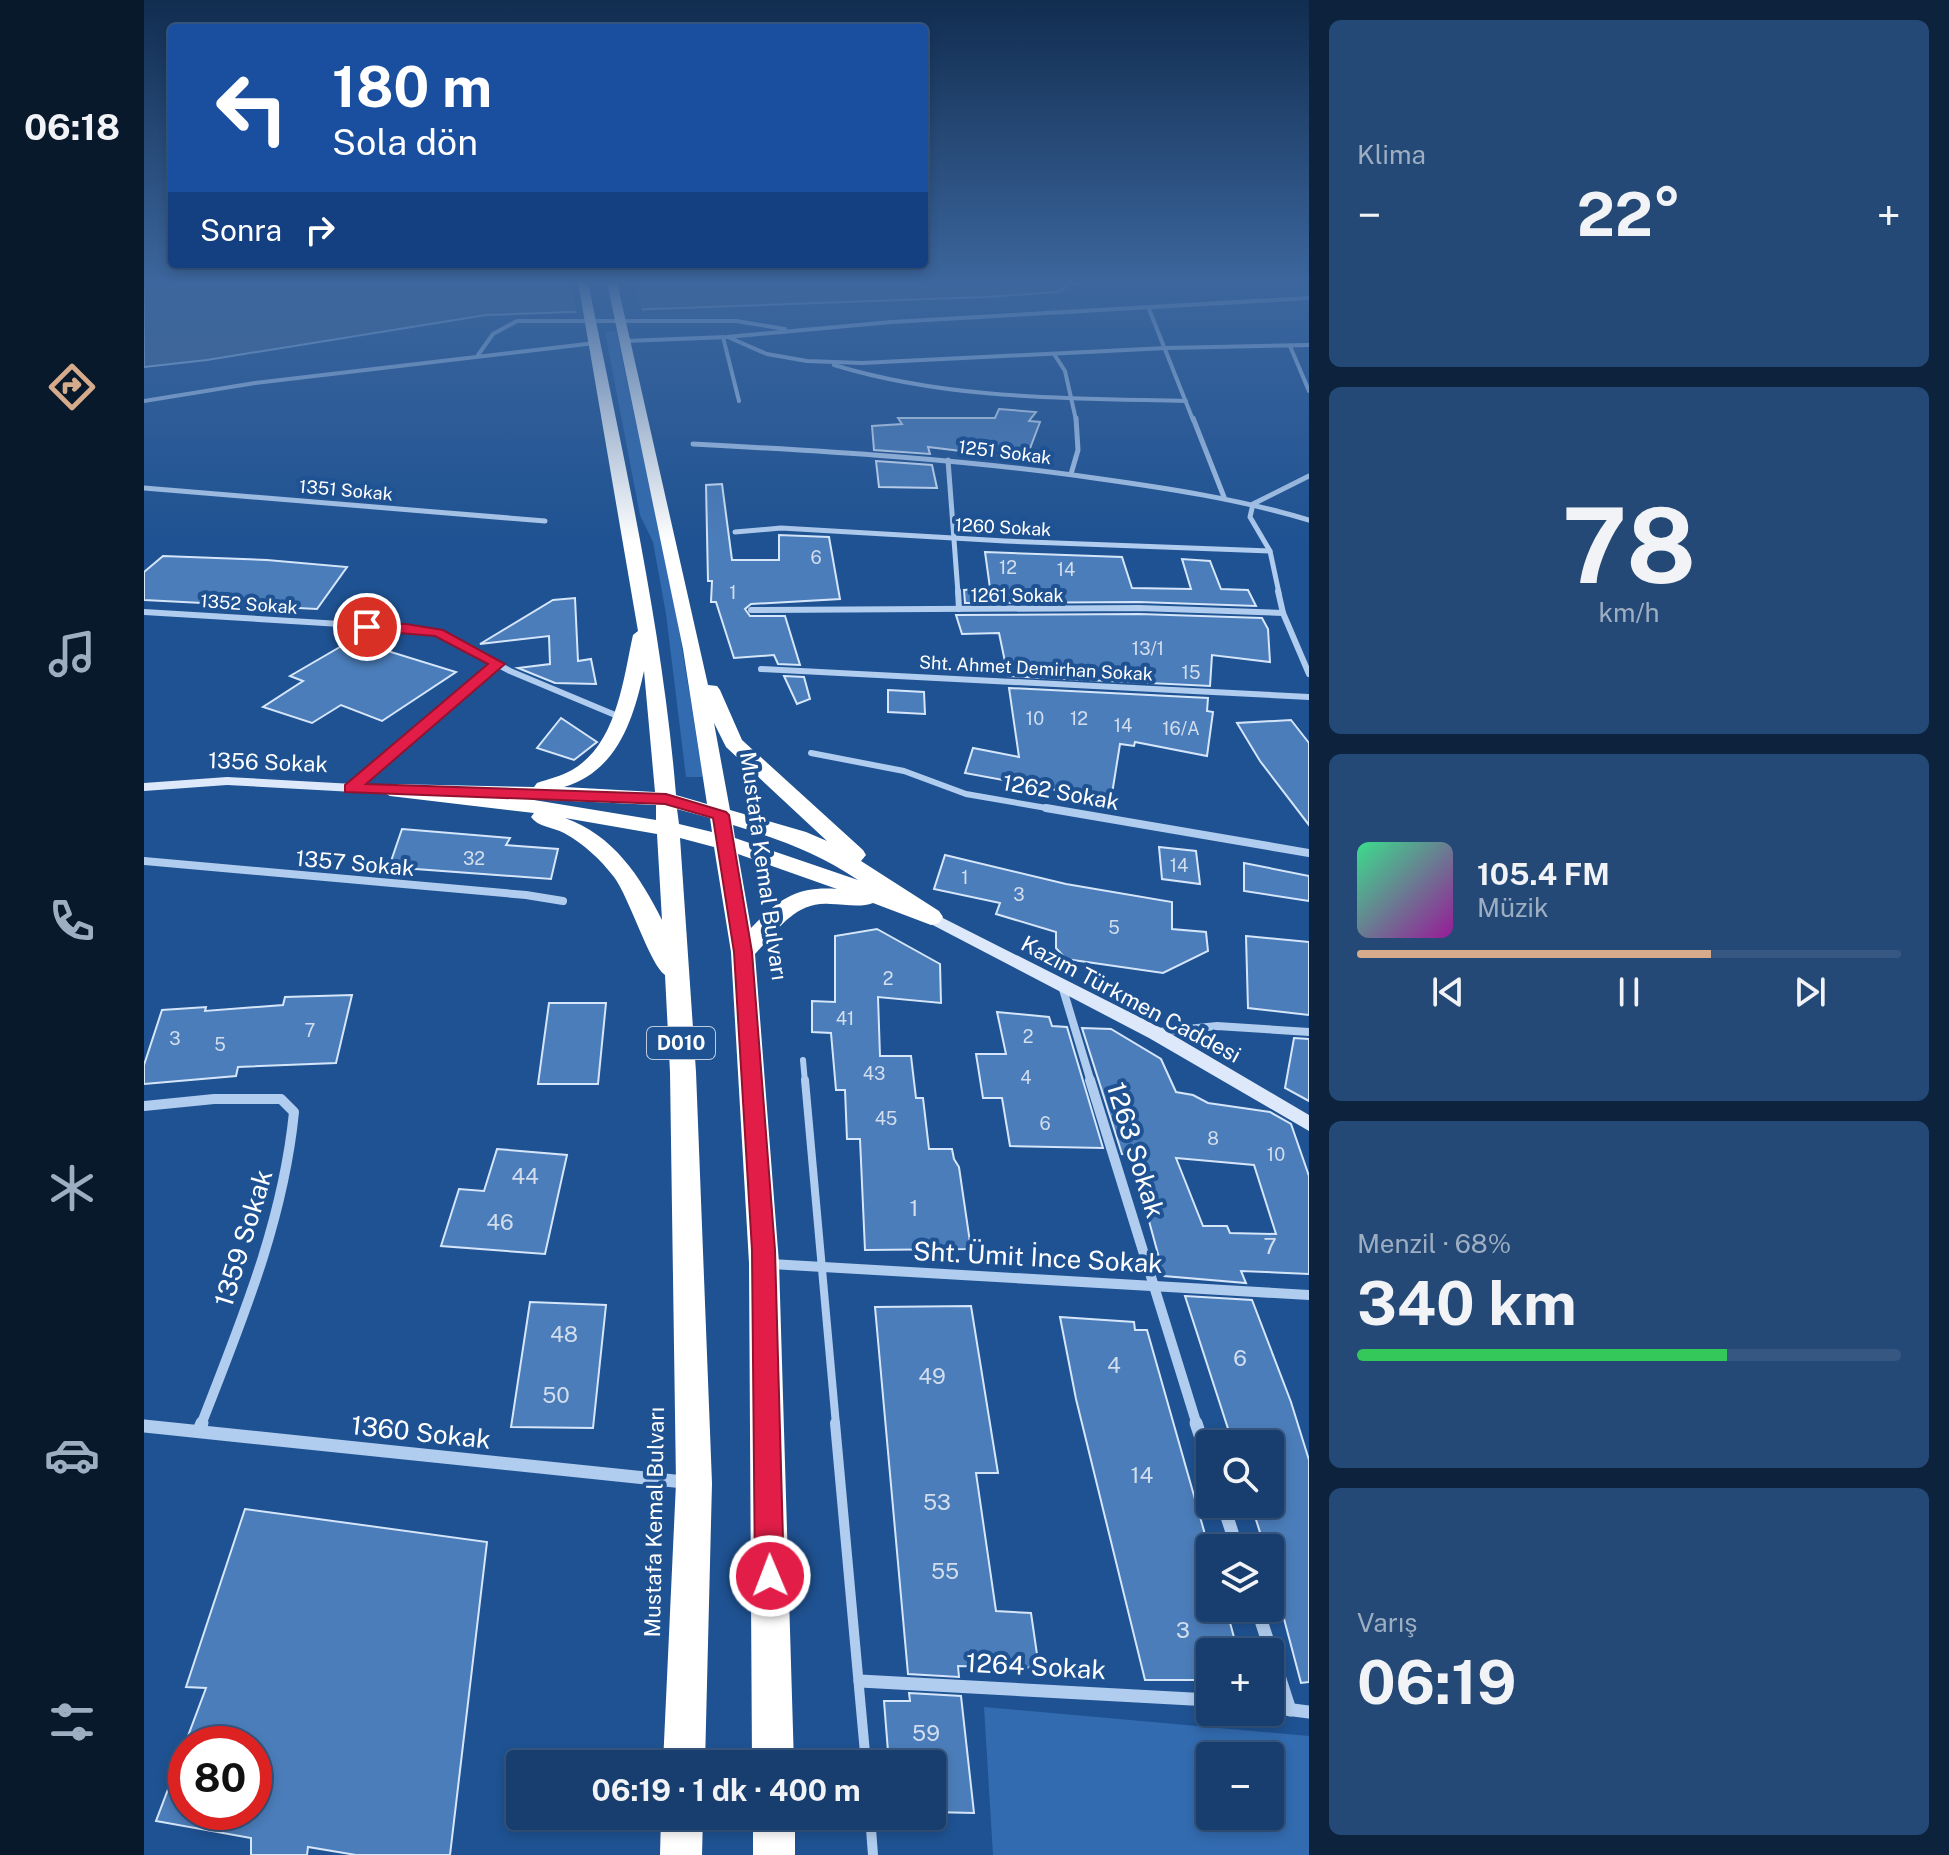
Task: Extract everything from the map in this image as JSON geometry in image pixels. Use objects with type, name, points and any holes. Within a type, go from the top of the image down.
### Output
[{"type":"highway","name":"Mustafa Kemal Bulvarı","points":[[600,369],[660,715],[683,1072],[694,1483],[684,1750]]},
{"type":"highway","name":"Mustafa Kemal Bulvarı","points":[[632,369],[692,649],[743,952],[764,1263],[773,1750]]},
{"type":"highway","points":[[528,793],[579,775],[598,761],[630,689],[646,621]]},
{"type":"highway","points":[[692,649],[733,743],[857,857],[931,917]]},
{"type":"highway","points":[[390,790],[666,799],[798,837],[834,853],[931,917]]},
{"type":"highway","points":[[390,790],[668,830],[725,843],[809,868],[931,917]]},
{"type":"highway","points":[[473,800],[554,821],[600,846],[634,885],[677,984]]},
{"type":"highway","points":[[743,952],[786,906],[817,895],[856,896],[895,904],[931,917]]},
{"type":"highway","points":[[681,1855],[682,1830]]},
{"type":"highway","points":[[774,1830],[774,1855]]},
{"type":"main road","name":"1356 Sokak","points":[[144,787],[227,781],[390,790]]},
{"type":"main road","name":"Kazım Türkmen Caddesi","points":[[931,917],[1155,1033],[1309,1124]]},
{"type":"street","points":[[144,401],[370,369]]},
{"type":"street","points":[[732,369],[739,401]]},
{"type":"street","points":[[848,369],[892,382],[1073,397],[1186,401]]},
{"type":"street","points":[[1063,369],[1073,397],[1078,450],[1071,474]]},
{"type":"street","points":[[1174,369],[1224,497]]},
{"type":"street","points":[[1300,369],[1309,391]]},
{"type":"street","name":"1251 Sokak","points":[[693,444],[948,460],[1071,474],[1224,497],[1309,520]]},
{"type":"street","points":[[948,460],[959,609]]},
{"type":"street","points":[[1309,476],[1253,504],[1250,517],[1270,551],[1283,613],[1309,674]]},
{"type":"street","name":"1351 Sokak","points":[[144,488],[545,521]]},
{"type":"street","name":"1260 Sokak","points":[[735,532],[781,528],[952,539],[1270,551]]},
{"type":"street","name":"1261 Sokak","points":[[751,610],[1139,608],[1283,613]]},
{"type":"street","name":"1352 Sokak","points":[[144,612],[417,629],[439,633],[498,664],[620,717]]},
{"type":"street","points":[[351,788],[498,664]]},
{"type":"street","name":"Sht. Ahmet Demirhan Sokak","points":[[761,669],[1309,697]]},
{"type":"street","name":"1262 Sokak","points":[[811,753],[904,771],[966,794],[1309,853]]},
{"type":"street","name":"1357 Sokak","points":[[144,861],[563,901]]},
{"type":"street","name":"1263 Sokak","points":[[1062,986],[1151,1285],[1199,1430]]},
{"type":"street","points":[[1155,1033],[1217,1026],[1309,1032]]},
{"type":"street","name":"1359 Sokak","points":[[144,1106],[214,1099],[281,1099],[294,1112],[292,1148],[272,1237],[199,1430]]},
{"type":"street","name":"Sht. Ümit İnce Sokak","points":[[764,1263],[1309,1295]]},
{"type":"street","name":"1360 Sokak","points":[[144,1426],[694,1483]]},
{"type":"street","points":[[1262,1622],[1290,1710]]},
{"type":"street","name":"1264 Sokak","points":[[860,1681],[1196,1699]]},
{"type":"street","points":[[1284,1709],[1309,1712]]},
{"type":"lane","points":[[803,1060],[865,1750]]},
{"type":"lane","points":[[871,1830],[873,1855]]},
{"type":"shaded area","points":[[612,369],[624,369],[673,593],[703,777],[686,777],[666,614],[653,542],[640,515]]},
{"type":"shaded area","points":[[984,1707],[1309,1736],[1309,1855],[993,1855]]},
{"type":"building","points":[[999,409],[1036,412],[1029,421],[1040,422],[1026,459],[928,447],[930,454],[874,450],[872,426],[902,424],[898,418],[995,418]]},
{"type":"building","points":[[876,461],[932,465],[937,488],[879,487]]},
{"type":"building","points":[[722,484],[732,560],[779,560],[779,535],[829,537],[840,599],[751,604],[745,609],[750,616],[785,616],[800,665],[778,664],[774,655],[734,658],[716,602],[711,602],[712,581],[708,581],[706,485]]},
{"type":"building","points":[[985,552],[1122,557],[1132,588],[1191,589],[1182,559],[1210,561],[1221,589],[1248,590],[1256,606],[1139,602],[965,603],[964,590],[990,588]]},
{"type":"building","points":[[163,556],[347,567],[317,609],[144,600],[144,572]]},
{"type":"building","points":[[575,598],[578,661],[591,659],[596,684],[555,683],[518,668],[550,664],[549,636],[480,644],[553,600]]},
{"type":"building","points":[[1139,614],[1262,618],[1268,629],[1270,662],[1212,655],[1210,686],[1008,676],[999,633],[962,634],[956,615]]},
{"type":"building","points":[[352,640],[456,672],[382,721],[341,705],[312,723],[263,707],[303,681],[290,676]]},
{"type":"building","points":[[784,676],[804,677],[810,699],[797,704]]},
{"type":"building","points":[[1009,688],[1208,698],[1207,711],[1213,712],[1207,756],[1135,742],[1134,746],[1120,744],[1111,800],[965,773],[973,748],[1019,757]]},
{"type":"building","points":[[888,690],[924,692],[925,714],[888,712]]},
{"type":"building","points":[[561,718],[597,742],[574,760],[537,748]]},
{"type":"building","points":[[1291,720],[1309,743],[1309,825],[1260,761],[1237,723]]},
{"type":"building","points":[[402,829],[510,838],[506,845],[558,849],[551,879],[389,867]]},
{"type":"building","points":[[1159,847],[1196,851],[1200,884],[1162,879]]},
{"type":"building","points":[[945,855],[1066,884],[1172,902],[1172,929],[1206,932],[1208,951],[1163,973],[1066,959],[1056,948],[1056,932],[996,914],[1000,903],[934,889]]},
{"type":"building","points":[[1244,863],[1309,876],[1309,901],[1244,891]]},
{"type":"building","points":[[877,929],[940,964],[941,1003],[878,997],[880,1056],[911,1056],[916,1098],[923,1098],[929,1149],[952,1149],[959,1167],[971,1249],[865,1250],[860,1139],[847,1139],[845,1090],[836,1090],[831,1033],[812,1032],[812,1001],[835,1002],[835,936]]},
{"type":"building","points":[[1246,936],[1309,942],[1309,1015],[1248,1008]]},
{"type":"building","points":[[352,995],[336,1063],[238,1067],[236,1076],[144,1084],[144,1065],[162,1010],[206,1007],[205,1011],[283,1005],[285,997]]},
{"type":"building","points":[[549,1003],[606,1003],[598,1084],[538,1084]]},
{"type":"building","points":[[997,1012],[1049,1017],[1052,1026],[1067,1027],[1103,1148],[1010,1146],[1002,1098],[983,1098],[976,1054],[1006,1054]]},
{"type":"building","points":[[1082,1028],[1111,1029],[1161,1059],[1176,1092],[1193,1095],[1208,1103],[1270,1112],[1291,1124],[1309,1176],[1309,1274],[1241,1271],[1246,1283],[1164,1276],[1131,1155],[1122,1154]],"holes":[[[1176,1158],[1254,1165],[1276,1234],[1230,1233],[1227,1226],[1203,1226]]]},
{"type":"building","points":[[1294,1038],[1309,1039],[1309,1101],[1285,1088]]},
{"type":"building","points":[[497,1149],[567,1155],[545,1254],[441,1246],[459,1189],[484,1191]]},
{"type":"building","points":[[1185,1296],[1252,1300],[1291,1402],[1309,1460],[1309,1682],[1301,1683],[1284,1619],[1284,1534],[1261,1534],[1255,1518],[1284,1518],[1284,1430],[1228,1430]]},
{"type":"building","points":[[530,1302],[606,1305],[593,1428],[511,1427]]},
{"type":"building","points":[[971,1306],[998,1473],[976,1473],[996,1611],[1031,1613],[1039,1668],[958,1666],[959,1677],[908,1674],[875,1307]]},
{"type":"building","points":[[1060,1317],[1134,1322],[1135,1330],[1147,1330],[1196,1503],[1196,1518],[1200,1518],[1205,1534],[1196,1534],[1196,1622],[1230,1622],[1234,1638],[1196,1638],[1196,1680],[1145,1680],[1076,1399]]},
{"type":"building","points":[[245,1509],[487,1542],[450,1855],[356,1855],[308,1847],[307,1855],[251,1855],[251,1838],[206,1830],[272,1830],[272,1726],[192,1726],[206,1688],[186,1687]]},
{"type":"building","points":[[909,1693],[961,1696],[974,1813],[946,1812],[946,1750],[888,1750],[884,1701],[910,1701]]},
{"type":"building","points":[[168,1789],[168,1823],[156,1821]]},
{"type":"route","points":[[367,627],[439,633],[498,664],[351,788],[666,799],[721,815],[743,952],[764,1250],[770,1576]]}]
